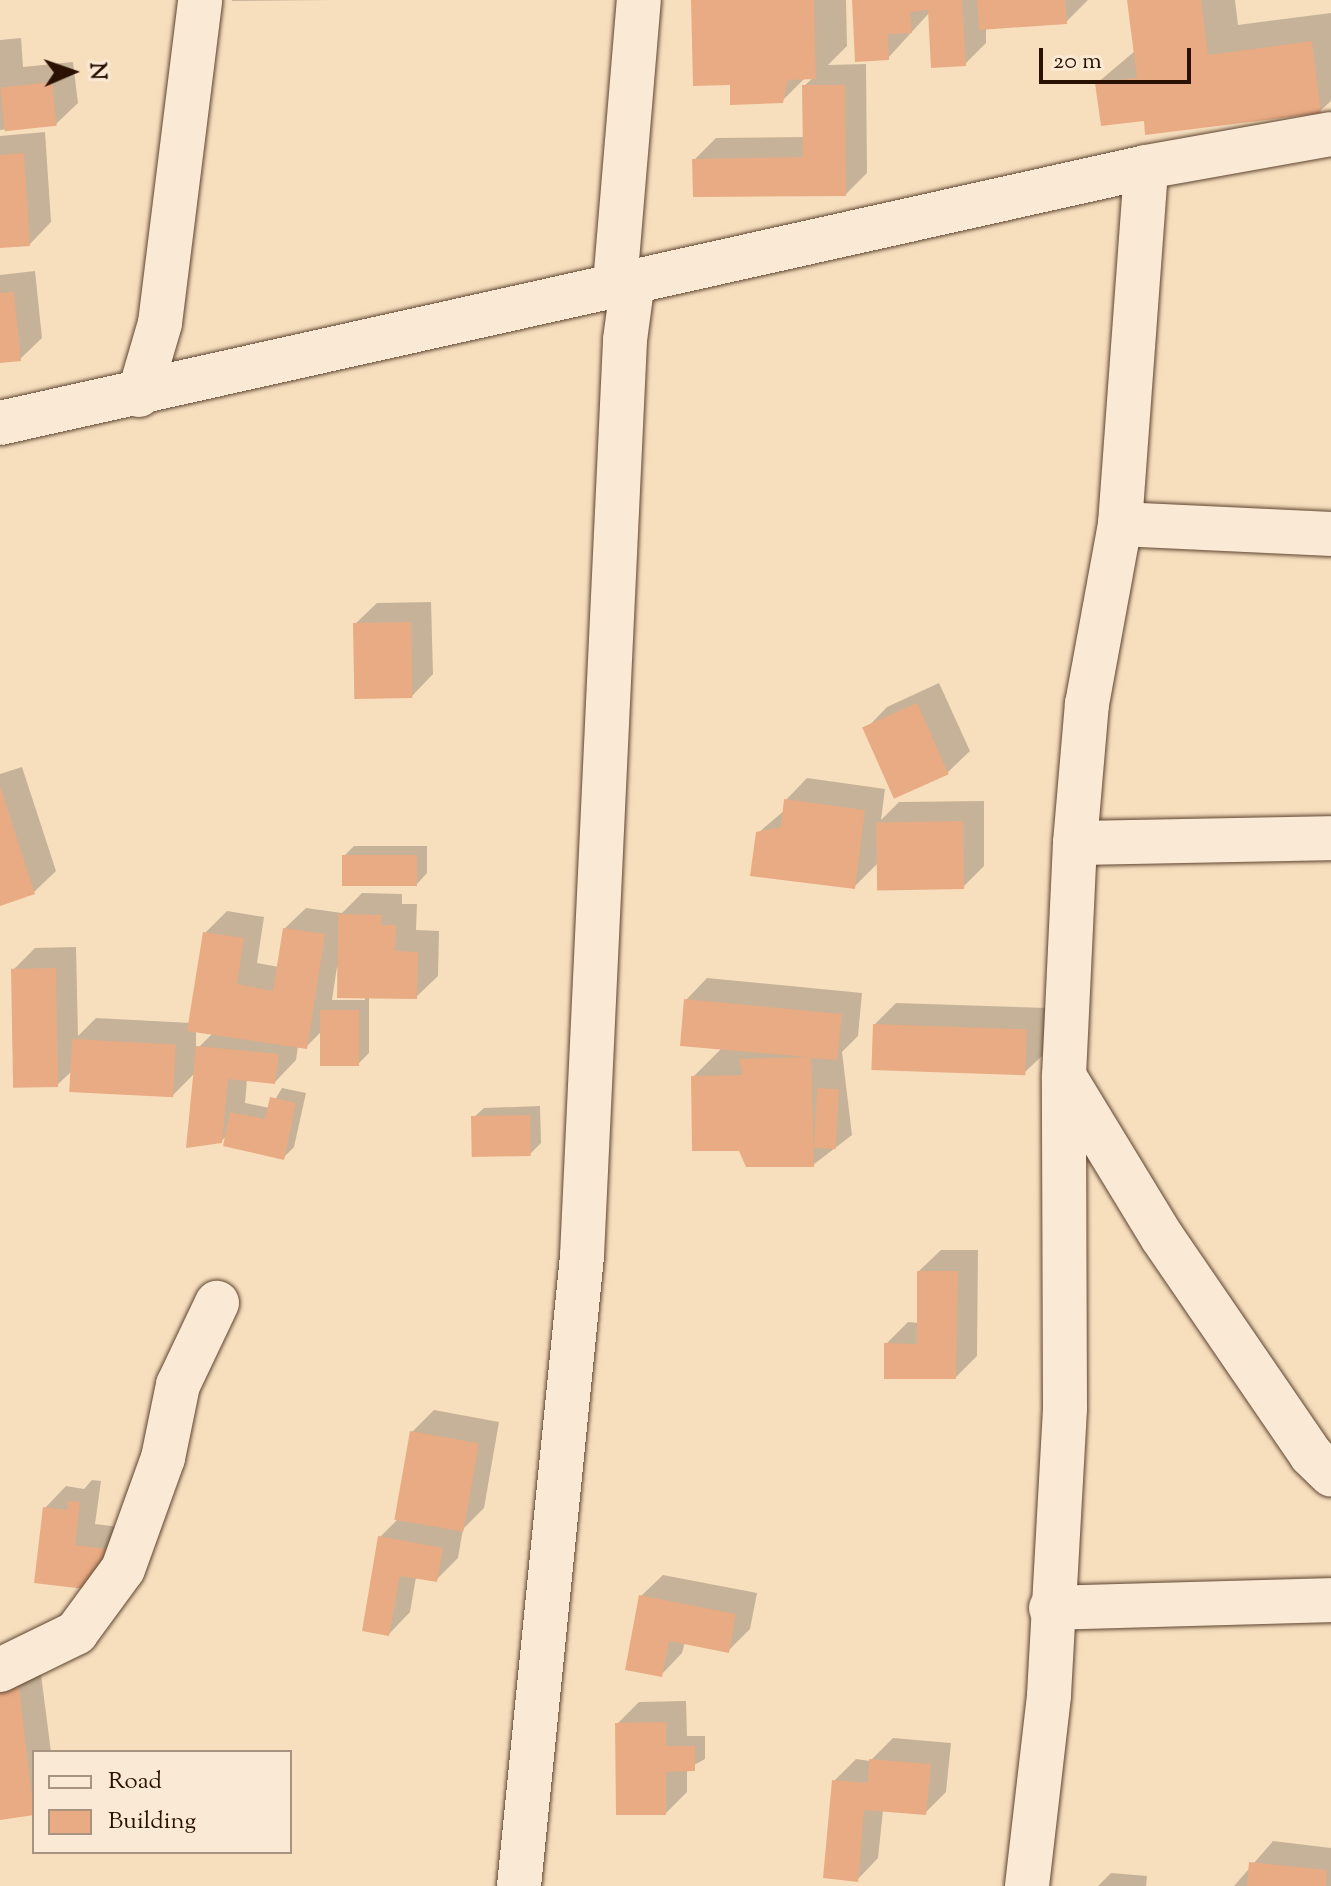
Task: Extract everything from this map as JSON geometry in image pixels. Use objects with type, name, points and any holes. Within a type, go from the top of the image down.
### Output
[{"type":"street","points":[[139,395],[160,323],[200,0]]},
{"type":"street","points":[[519,1886],[582,1256],[639,0]]},
{"type":"street","points":[[0,423],[139,395],[624,282],[1146,167],[1331,134]]},
{"type":"street","points":[[1027,1886],[1049,1695],[1051,1608],[1065,1408],[1064,1076],[1075,843],[1087,704],[1120,524],[1146,167]]},
{"type":"street","points":[[1120,524],[1331,534]]},
{"type":"street","points":[[1075,843],[1331,838]]},
{"type":"street","points":[[1064,1076],[1162,1237],[1311,1455],[1331,1474]]},
{"type":"street","points":[[0,1670],[76,1633],[123,1569],[163,1458],[178,1385],[217,1303]]},
{"type":"street","points":[[1051,1608],[1331,1600]]},
{"type":"building","points":[[691,0],[814,0],[816,79],[788,80],[783,103],[730,105],[730,85],[693,86]]},
{"type":"building","points":[[852,0],[962,0],[966,66],[931,68],[928,10],[910,12],[912,33],[888,34],[889,60],[855,62]]},
{"type":"building","points":[[977,0],[1065,0],[1067,24],[979,30]]},
{"type":"building","points":[[1127,0],[1201,0],[1208,55],[1312,41],[1321,113],[1145,135],[1144,121],[1101,126],[1095,83],[1137,78]]},
{"type":"building","points":[[52,82],[57,126],[5,131],[0,87]]},
{"type":"building","points":[[802,85],[845,85],[846,196],[693,197],[692,159],[803,157]]},
{"type":"building","points":[[24,153],[30,246],[0,248],[0,155]]},
{"type":"building","points":[[14,292],[21,361],[0,363],[0,293]]},
{"type":"building","points":[[411,622],[412,698],[354,699],[353,623]]},
{"type":"building","points":[[917,703],[949,774],[894,799],[862,727]]},
{"type":"building","points":[[0,786],[35,894],[0,906]]},
{"type":"building","points":[[784,799],[865,810],[855,889],[750,876],[756,832],[781,827]]},
{"type":"building","points":[[963,821],[964,889],[877,891],[876,823]]},
{"type":"building","points":[[342,855],[417,855],[417,886],[342,886]]},
{"type":"building","points":[[338,914],[382,915],[381,925],[396,925],[395,951],[418,952],[417,999],[337,998]]},
{"type":"building","points":[[283,928],[325,934],[307,1049],[187,1031],[203,932],[244,938],[237,984],[273,991]]},
{"type":"building","points":[[56,968],[58,1087],[13,1088],[11,969]]},
{"type":"building","points":[[684,999],[842,1014],[837,1060],[811,1058],[814,1167],[746,1167],[739,1151],[692,1151],[691,1076],[743,1075],[739,1059],[808,1057],[680,1046]]},
{"type":"building","points":[[320,1010],[359,1010],[359,1066],[320,1066]]},
{"type":"building","points":[[873,1024],[1027,1029],[1025,1075],[871,1070]]},
{"type":"building","points":[[72,1039],[176,1044],[173,1097],[69,1092]]},
{"type":"building","points":[[196,1046],[279,1054],[275,1084],[228,1079],[222,1143],[186,1148]]},
{"type":"building","points":[[817,1088],[839,1089],[836,1149],[814,1148]]},
{"type":"building","points":[[270,1097],[296,1103],[284,1160],[223,1146],[230,1112],[265,1119]]},
{"type":"building","points":[[530,1115],[531,1156],[472,1157],[471,1116]]},
{"type":"building","points":[[917,1271],[958,1271],[956,1379],[884,1379],[884,1343],[917,1344]]},
{"type":"building","points":[[410,1431],[479,1443],[463,1532],[394,1520]]},
{"type":"building","points":[[68,1501],[80,1502],[75,1545],[107,1549],[102,1591],[34,1583],[43,1507],[67,1510]]},
{"type":"building","points":[[378,1536],[443,1548],[437,1582],[400,1576],[389,1636],[362,1631]]},
{"type":"building","points":[[639,1595],[736,1614],[729,1653],[669,1641],[662,1677],[625,1670]]},
{"type":"building","points":[[19,1687],[32,1815],[0,1820],[0,1690]]},
{"type":"building","points":[[666,1722],[666,1746],[695,1746],[695,1771],[666,1772],[666,1815],[616,1815],[615,1723]]},
{"type":"building","points":[[869,1759],[931,1764],[926,1815],[864,1810],[858,1882],[823,1878],[832,1780],[868,1783]]},
{"type":"building","points":[[1249,1862],[1327,1870],[1326,1886],[1247,1886]]}]
